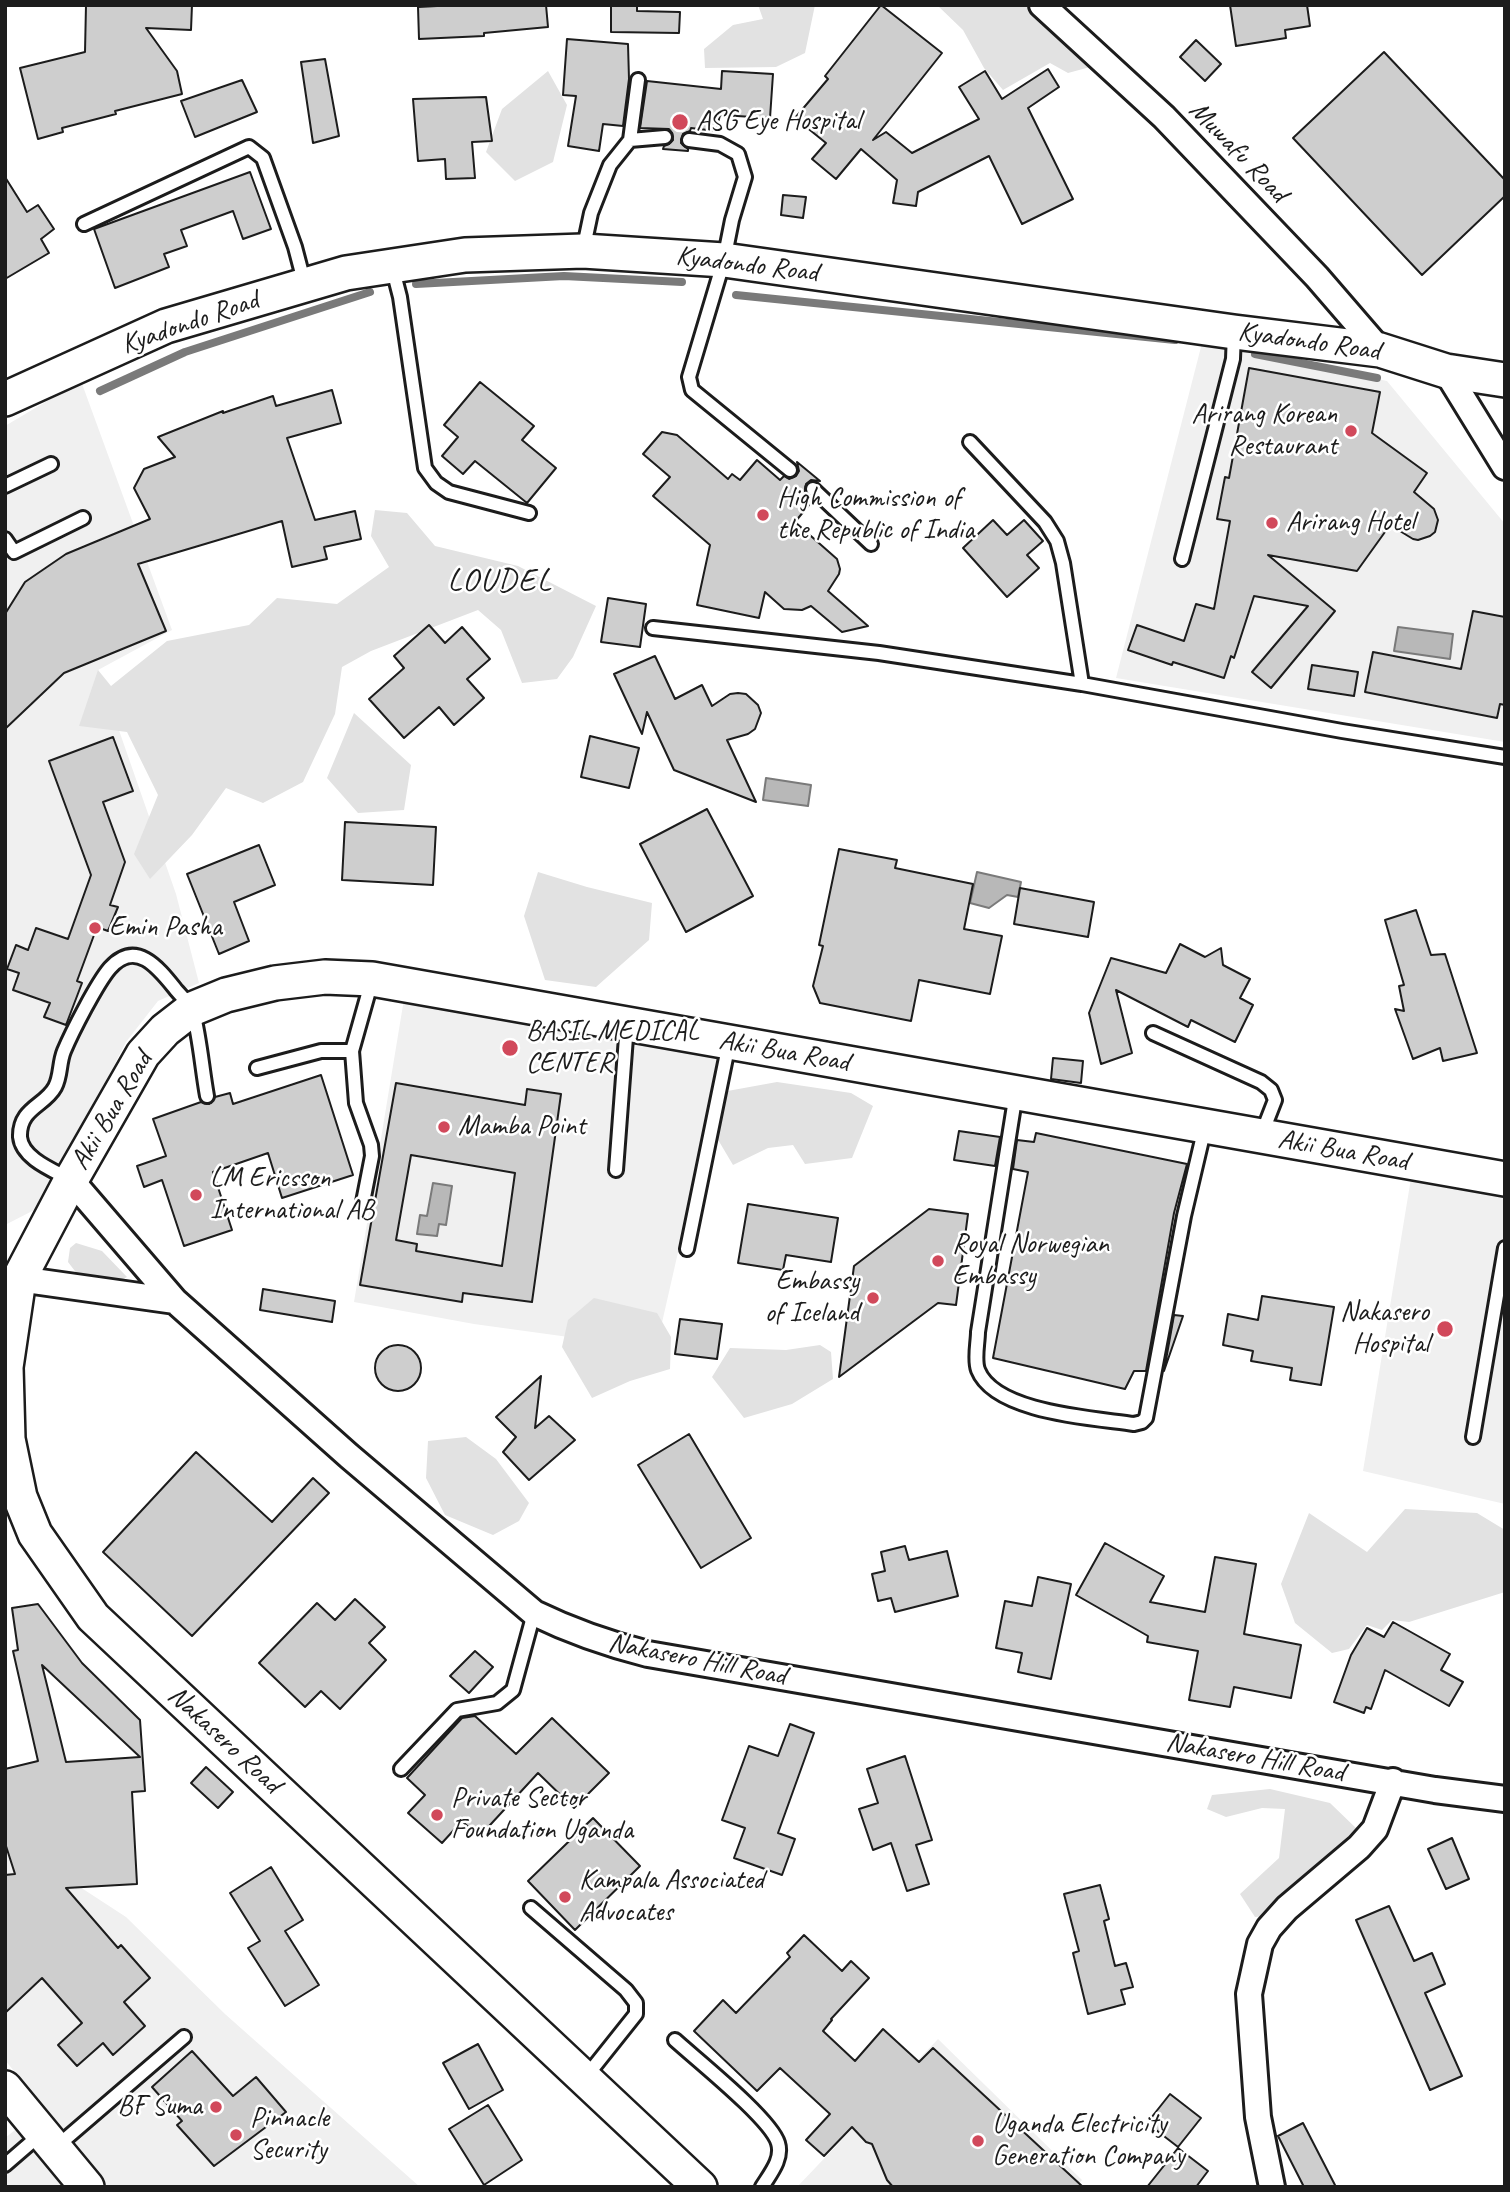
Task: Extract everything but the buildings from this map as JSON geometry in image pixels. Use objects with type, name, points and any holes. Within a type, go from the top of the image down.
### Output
[{"type":"street","name":"Muwafu Road","points":[[1042,5],[1164,117],[1317,277],[1380,350]]},
{"type":"street","name":"Kyadondo Road","points":[[5,399],[166,326],[346,273],[465,255],[583,251],[724,260],[1380,350],[1446,371],[1505,380]]},
{"type":"street","points":[[1446,371],[1505,467]]},
{"type":"street","name":"Akii Bua Road","points":[[71,1180],[143,1054],[165,1030],[192,1009],[226,995],[275,983],[325,977],[372,979],[1505,1180]]},
{"type":"street","name":"Nakasero Road","points":[[71,1180],[12,1275],[6,1367],[8,1439],[19,1497],[35,1534],[93,1616],[700,2187]]},
{"type":"street","name":"Nakasero Hill Road","points":[[71,1180],[175,1301],[349,1456],[534,1613],[606,1644],[649,1654],[1505,1799]]},
{"type":"street","points":[[12,1275],[175,1301]]},
{"type":"street","points":[[1272,2187],[1258,2117],[1249,1994],[1260,1944],[1269,1928],[1287,1908],[1359,1847],[1375,1829],[1393,1781]]},
{"type":"street","points":[[5,2088],[87,2187]]},
{"type":"lane","points":[[583,251],[591,213],[610,166],[630,140],[638,80]]},
{"type":"lane","points":[[630,140],[665,137]]},
{"type":"lane","points":[[689,140],[720,144],[738,154],[745,177],[724,260],[689,377],[692,390],[790,470]]},
{"type":"lane","points":[[84,224],[249,147],[263,158],[306,285]]},
{"type":"lane","points":[[392,266],[400,297],[425,468],[436,482],[449,492],[528,513]]},
{"type":"lane","points":[[1182,559],[1233,359],[1234,332]]},
{"type":"lane","points":[[970,442],[1045,522],[1058,541],[1082,684]]},
{"type":"lane","points":[[5,486],[51,464]]},
{"type":"lane","points":[[813,489],[871,544]]},
{"type":"lane","points":[[5,539],[14,552],[83,518]]},
{"type":"lane","points":[[653,628],[879,653],[1082,684],[1505,757]]},
{"type":"lane","points":[[71,1180],[30,1156],[23,1147],[20,1136],[24,1120],[32,1106],[46,1098],[55,1087],[63,1054],[103,978],[112,966],[124,958],[145,957],[156,965],[192,1009],[207,1096]]},
{"type":"lane","points":[[363,1202],[372,1156],[371,1144],[356,1103],[352,1051],[372,979]]},
{"type":"lane","points":[[616,1170],[627,1024]]},
{"type":"lane","points":[[1153,1033],[1261,1082],[1271,1090],[1275,1100],[1261,1136]]},
{"type":"lane","points":[[687,1249],[729,1042]]},
{"type":"lane","points":[[257,1068],[321,1052],[352,1051]]},
{"type":"lane","points":[[1016,1093],[978,1332],[977,1367],[981,1375],[1000,1392],[1021,1404],[1054,1413],[1134,1424],[1146,1418],[1184,1216],[1205,1126]]},
{"type":"lane","points":[[1473,1437],[1505,1248]]},
{"type":"lane","points":[[401,1769],[457,1710],[497,1703],[513,1690],[534,1613]]},
{"type":"lane","points":[[531,1908],[626,1990],[636,2003],[636,2014],[585,2079]]},
{"type":"lane","points":[[5,2165],[49,2141],[184,2036]]},
{"type":"lane","points":[[675,2040],[768,2125],[779,2145],[776,2165],[762,2187]]},
{"type":"shaded area","points":[[758,5],[815,5],[805,53],[776,67],[705,68],[704,49],[733,25],[763,19]]},
{"type":"shaded area","points":[[937,5],[1030,5],[1079,49],[1090,67],[1068,73],[1050,63],[1003,90],[984,68],[963,30]]},
{"type":"shaded area","points":[[548,71],[567,105],[553,162],[515,181],[486,152],[502,109]]},
{"type":"shaded area","points":[[1202,343],[1387,381],[1505,524],[1505,742],[1116,678]]},
{"type":"shaded area","name":"Emin Pasha","points":[[81,381],[172,630],[98,670],[176,894],[199,983],[158,1001],[126,1042],[42,1206],[5,1225],[5,426]]},
{"type":"shaded area","points":[[375,510],[407,513],[435,546],[518,566],[596,606],[573,657],[557,679],[522,683],[501,630],[478,610],[371,651],[342,667],[335,714],[303,782],[263,803],[226,788],[192,835],[150,879],[134,854],[158,795],[127,732],[79,726],[98,670],[111,686],[167,641],[249,625],[277,598],[337,604],[389,567],[371,536]]},
{"type":"shaded area","points":[[1398,627],[1453,634],[1450,659],[1394,651]]},
{"type":"shaded area","points":[[354,713],[411,765],[404,810],[358,813],[327,778]]},
{"type":"shaded area","points":[[766,778],[811,785],[808,806],[763,800]]},
{"type":"shaded area","points":[[538,872],[652,903],[649,940],[596,987],[545,980],[524,916]]},
{"type":"shaded area","points":[[977,872],[1021,882],[1018,897],[1007,895],[989,908],[970,903]]},
{"type":"shaded area","points":[[404,999],[722,1059],[656,1349],[474,1324],[354,1302]]},
{"type":"shaded area","points":[[777,1082],[851,1093],[873,1106],[852,1158],[805,1164],[793,1145],[768,1148],[733,1165],[717,1138],[722,1092]]},
{"type":"shaded area","name":"Nakasero Hospital","points":[[1412,1172],[1505,1188],[1505,1504],[1363,1471]]},
{"type":"shaded area","points":[[433,1183],[452,1186],[446,1225],[439,1224],[437,1236],[417,1234],[420,1215],[427,1216]]},
{"type":"shaded area","points":[[76,1243],[102,1251],[127,1277],[117,1282],[78,1275],[68,1262],[70,1248]]},
{"type":"shaded area","points":[[594,1298],[657,1313],[671,1337],[670,1369],[630,1381],[592,1398],[562,1347],[568,1320]]},
{"type":"shaded area","points":[[820,1345],[831,1352],[833,1379],[792,1404],[744,1418],[712,1377],[730,1348],[786,1350]]},
{"type":"shaded area","points":[[466,1437],[496,1459],[529,1503],[519,1521],[493,1535],[445,1515],[426,1478],[428,1441]]},
{"type":"shaded area","points":[[1405,1509],[1477,1513],[1505,1530],[1505,1592],[1409,1622],[1392,1620],[1382,1630],[1367,1625],[1349,1649],[1332,1653],[1295,1623],[1281,1584],[1309,1513],[1367,1552]]},
{"type":"shaded area","points":[[5,1781],[60,1874],[126,1917],[225,2014],[420,2187],[108,2187],[5,2060]]},
{"type":"shaded area","points":[[1270,1789],[1330,1803],[1357,1829],[1353,1847],[1267,1916],[1255,1917],[1240,1894],[1279,1858],[1285,1809],[1262,1808],[1226,1817],[1207,1809],[1212,1795]]},
{"type":"shaded area","points":[[938,2039],[1082,2180],[1075,2187],[797,2187]]},
{"type":"shaded area","points":[[15,2130],[67,2187],[5,2187],[5,2138]]},
{"type":"waterway","points":[[416,284],[564,276],[682,282]]},
{"type":"waterway","points":[[100,391],[185,352],[370,292]]},
{"type":"waterway","points":[[736,295],[1175,340]]},
{"type":"waterway","points":[[1255,354],[1377,378]]},
{"type":"place","name":"ASG Eye Hospital","points":[[680,122]]},
{"type":"place","name":"Arirang Korean Restaurant","points":[[1351,431]]},
{"type":"place","name":"High Commission of the Republic of India","points":[[763,515]]},
{"type":"place","name":"Arirang Hotel","points":[[1272,523]]},
{"type":"place","name":"Emin Pasha","points":[[95,928]]},
{"type":"place","name":"BASIL MEDICAL CENTER","points":[[510,1048]]},
{"type":"place","name":"Mamba Point","points":[[444,1127]]},
{"type":"place","name":"LM Ericsson International AB","points":[[196,1195]]},
{"type":"place","name":"Royal Norwegian Embassy","points":[[938,1261]]},
{"type":"place","name":"Embassy of Iceland","points":[[873,1298]]},
{"type":"place","name":"Nakasero Hospital","points":[[1445,1329]]},
{"type":"place","name":"Private Sector Foundation Uganda","points":[[437,1815]]},
{"type":"place","name":"Kampala Associated Advocates","points":[[565,1897]]},
{"type":"place","name":"BF Suma","points":[[216,2107]]},
{"type":"place","name":"Pinnacle Security","points":[[236,2135]]},
{"type":"place","name":"Uganda Electricity Generation Company","points":[[978,2141]]},
{"type":"district","name":"LOUDEL","points":[[500,582]]}]
